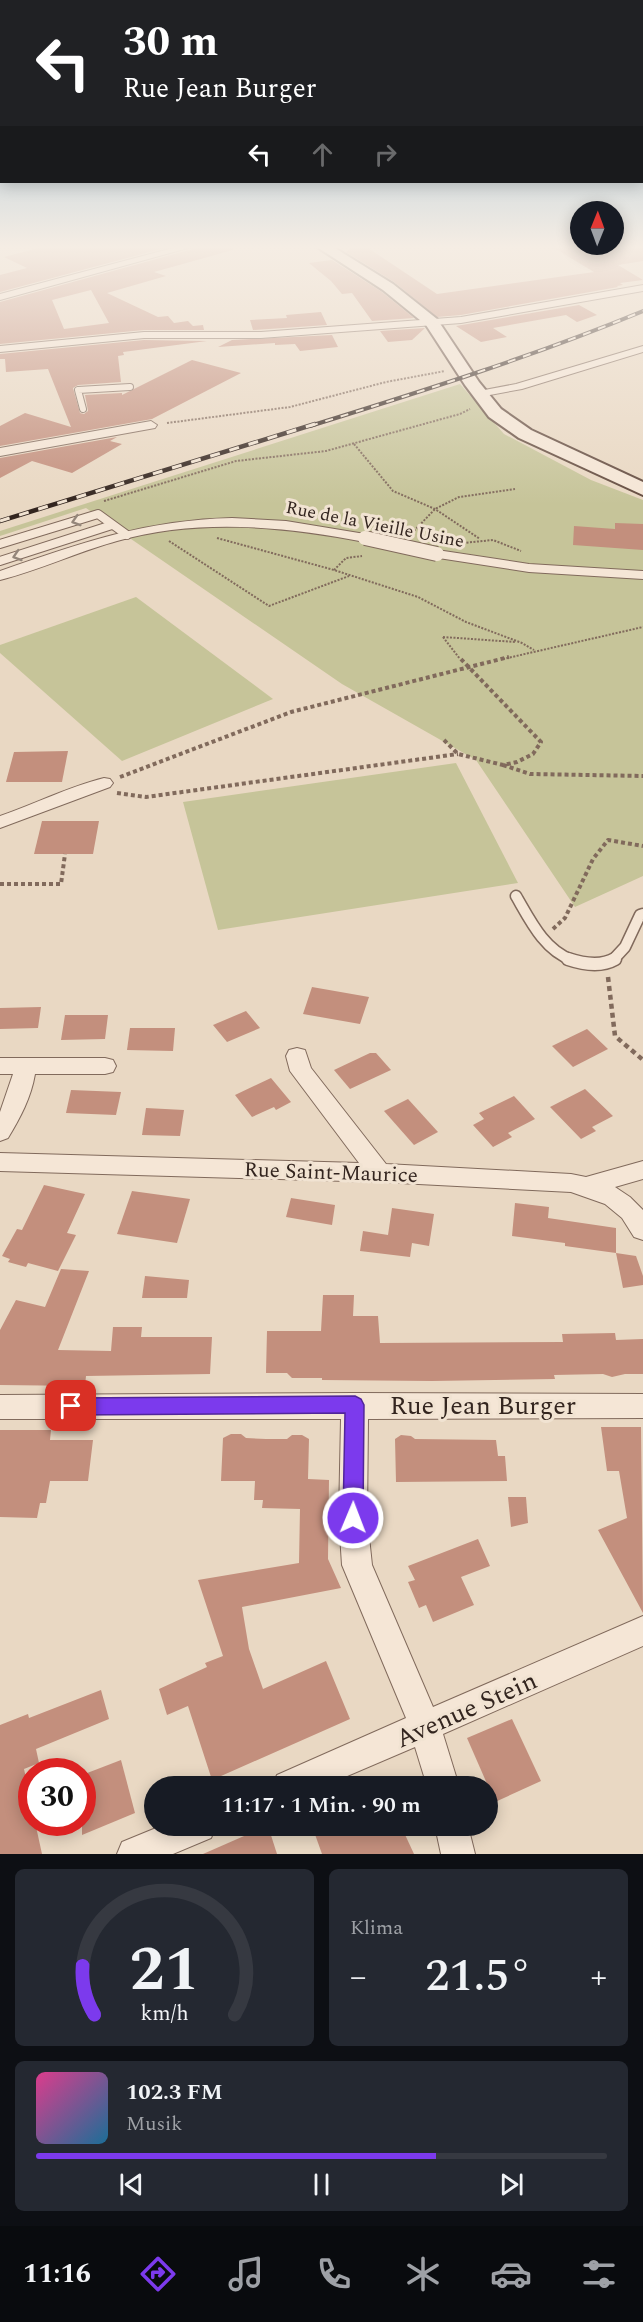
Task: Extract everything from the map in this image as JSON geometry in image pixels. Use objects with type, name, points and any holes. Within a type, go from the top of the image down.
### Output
[{"type":"main road","points":[[438,332],[483,399],[495,413],[525,434],[643,489]]},
{"type":"street","points":[[0,349],[144,335],[243,335],[294,332]]},
{"type":"street","points":[[483,399],[643,349]]},
{"type":"street","points":[[0,452],[151,425]]},
{"type":"street","name":"Rue de la Vieille Usine","points":[[0,576],[150,529],[174,525],[264,522],[307,526],[436,554],[520,567],[643,575]]},
{"type":"street","points":[[0,822],[104,783]]},
{"type":"street","points":[[297,1056],[301,1071],[380,1173]]},
{"type":"street","points":[[0,1066],[105,1065]]},
{"type":"street","points":[[0,1132],[13,1111],[24,1080],[25,1066]]},
{"type":"street","name":"Rue Saint-Maurice","points":[[0,1162],[380,1173],[556,1181],[601,1190],[621,1202],[637,1218],[643,1230]]},
{"type":"street","points":[[588,1186],[643,1170]]},
{"type":"street","points":[[355,1405],[353,1518],[357,1565],[425,1726],[439,1776]]},
{"type":"street","name":"Rue Jean Burger","points":[[0,1407],[643,1406]]},
{"type":"street","name":"Avenue Stein","points":[[311,1776],[643,1631]]},
{"type":"street","points":[[134,1854],[176,1836]]},
{"type":"street","points":[[454,1836],[458,1854]]},
{"type":"lane","points":[[83,409],[78,390],[130,387]]},
{"type":"lane","points":[[0,544],[98,514],[127,535]]},
{"type":"lane","points":[[0,561],[112,525]]},
{"type":"lane","points":[[516,896],[542,940],[557,954],[581,964],[607,964],[620,955],[640,915],[643,914]]},
{"type":"path","points":[[151,425],[290,406],[386,382],[462,368]]},
{"type":"path","points":[[94,504],[236,461],[327,451],[354,444],[460,414],[483,399]]},
{"type":"path","points":[[354,444],[393,490],[435,509],[480,539]]},
{"type":"path","points":[[408,538],[435,509],[459,497],[515,489]]},
{"type":"path","points":[[174,525],[195,534],[334,570],[418,597],[466,622],[522,643],[534,651]]},
{"type":"path","points":[[150,529],[269,606],[351,575]]},
{"type":"path","points":[[334,570],[346,558],[365,556]]},
{"type":"path","points":[[643,627],[534,651],[291,712],[104,783],[110,792],[146,797],[458,754],[503,765],[513,772],[532,774],[626,773],[643,776]]},
{"type":"path","points":[[503,765],[517,762],[533,754],[541,742],[468,669],[443,637],[522,643]]},
{"type":"path","points":[[444,740],[458,754]]},
{"type":"path","points":[[542,940],[565,918],[593,859],[608,840],[643,846]]},
{"type":"path","points":[[0,884],[61,884],[65,854]]},
{"type":"path","points":[[607,964],[615,1036],[643,1060]]},
{"type":"shaded area","points":[[460,384],[504,434],[591,480],[643,500],[643,876],[575,907],[476,760],[342,684],[86,508],[0,536],[0,531]]},
{"type":"shaded area","points":[[136,597],[273,699],[122,761],[0,653],[0,645]]},
{"type":"shaded area","points":[[456,763],[518,883],[218,930],[183,802]]},
{"type":"building","points":[[0,332],[128,332],[0,344]]},
{"type":"building","points":[[380,332],[421,332],[412,340],[388,342]]},
{"type":"building","points":[[465,332],[498,332],[507,337],[481,342]]},
{"type":"building","points":[[332,335],[338,347],[300,351],[295,344],[275,345],[275,343],[218,347],[232,340]]},
{"type":"building","points":[[144,340],[207,341],[123,352],[124,355],[118,356],[121,382],[78,385],[73,388],[80,413],[84,414],[88,411],[85,395],[122,393],[122,395],[192,360],[241,373],[152,419],[0,446],[0,426],[25,413],[71,427],[48,369],[6,372],[5,359],[0,359],[0,354]]},
{"type":"building","points":[[117,437],[110,441],[122,444],[72,473],[32,461],[0,478],[0,458]]},
{"type":"building","points":[[615,523],[643,524],[643,550],[573,545],[574,526],[615,529]]},
{"type":"building","points":[[68,751],[62,782],[6,782],[14,752]]},
{"type":"building","points":[[42,821],[99,821],[93,854],[34,854]]},
{"type":"building","points":[[312,987],[369,997],[360,1024],[303,1014]]},
{"type":"building","points":[[41,1007],[38,1028],[0,1029],[0,1008]]},
{"type":"building","points":[[246,1011],[260,1028],[227,1042],[213,1025]]},
{"type":"building","points":[[65,1015],[108,1015],[105,1039],[61,1040]]},
{"type":"building","points":[[130,1028],[175,1028],[173,1051],[127,1050]]},
{"type":"building","points":[[587,1029],[608,1049],[573,1067],[552,1046]]},
{"type":"building","points":[[370,1053],[376,1053],[391,1070],[350,1089],[334,1070]]},
{"type":"building","points":[[271,1078],[291,1102],[276,1110],[274,1107],[252,1117],[235,1095]]},
{"type":"building","points":[[585,1089],[613,1116],[592,1127],[596,1131],[581,1139],[550,1107]]},
{"type":"building","points":[[71,1090],[121,1092],[116,1115],[66,1113]]},
{"type":"building","points":[[514,1096],[535,1119],[508,1133],[512,1137],[493,1147],[473,1125],[484,1119],[479,1113]]},
{"type":"building","points":[[408,1099],[438,1132],[414,1145],[384,1111]]},
{"type":"building","points":[[146,1108],[184,1110],[180,1136],[142,1135]]},
{"type":"building","points":[[44,1185],[85,1194],[67,1233],[76,1235],[58,1271],[28,1263],[26,1267],[8,1262],[10,1259],[2,1256],[17,1229],[22,1230]]},
{"type":"building","points":[[132,1191],[190,1199],[177,1243],[117,1234]]},
{"type":"building","points":[[291,1198],[335,1205],[332,1225],[286,1217]]},
{"type":"building","points":[[515,1203],[549,1207],[548,1218],[616,1228],[616,1253],[512,1236]]},
{"type":"building","points":[[392,1208],[434,1214],[429,1246],[412,1243],[410,1257],[360,1251],[363,1231],[388,1235]]},
{"type":"building","points":[[616,1253],[636,1256],[643,1276],[643,1285],[623,1288]]},
{"type":"building","points":[[61,1269],[89,1271],[58,1350],[111,1351],[113,1327],[142,1327],[141,1337],[212,1337],[210,1374],[86,1376],[85,1386],[0,1385],[0,1330],[16,1300],[45,1307]]},
{"type":"building","points":[[145,1276],[189,1280],[187,1298],[142,1298]]},
{"type":"building","points":[[323,1295],[354,1295],[353,1316],[378,1316],[380,1343],[563,1342],[562,1334],[615,1333],[616,1340],[643,1339],[643,1374],[612,1377],[603,1374],[554,1375],[555,1379],[432,1381],[322,1380],[322,1378],[292,1378],[287,1373],[266,1373],[267,1331],[321,1331]]},
{"type":"building","points":[[601,1427],[641,1427],[643,1613],[598,1530],[627,1518],[619,1471],[607,1471]]},
{"type":"building","points":[[0,1430],[51,1430],[50,1440],[93,1440],[88,1481],[50,1481],[46,1503],[40,1503],[37,1518],[0,1517]]},
{"type":"building","points":[[231,1434],[241,1434],[246,1438],[266,1439],[287,1439],[292,1435],[302,1435],[309,1439],[308,1479],[329,1480],[328,1559],[341,1588],[242,1607],[249,1649],[263,1689],[326,1661],[350,1719],[221,1776],[211,1776],[188,1706],[167,1715],[159,1689],[207,1667],[205,1663],[223,1656],[198,1580],[299,1563],[300,1509],[262,1508],[263,1500],[254,1500],[255,1481],[221,1481],[223,1438]]},
{"type":"building","points":[[401,1435],[415,1439],[496,1440],[498,1456],[505,1456],[507,1481],[396,1482],[395,1439]]},
{"type":"building","points":[[508,1497],[526,1497],[528,1523],[511,1527]]},
{"type":"building","points":[[478,1539],[490,1566],[461,1577],[474,1605],[433,1622],[426,1605],[419,1608],[408,1582],[415,1580],[408,1566]]},
{"type":"building","points":[[101,1690],[109,1719],[36,1749],[38,1758],[18,1758],[18,1836],[38,1836],[42,1854],[0,1854],[0,1725],[28,1714],[29,1718]]},
{"type":"building","points":[[512,1719],[541,1781],[498,1801],[498,1776],[484,1776],[467,1738]]},
{"type":"building","points":[[121,1760],[135,1813],[96,1829],[96,1770]]},
{"type":"building","points":[[244,1836],[271,1836],[277,1854],[203,1854]]},
{"type":"building","points":[[316,1836],[406,1836],[414,1854],[322,1854]]},
{"type":"railway","points":[[310,426],[520,358],[590,332]]},
{"type":"railway","points":[[0,521],[315,424]]},
{"type":"route","points":[[71,1406],[355,1405],[353,1518]]}]
